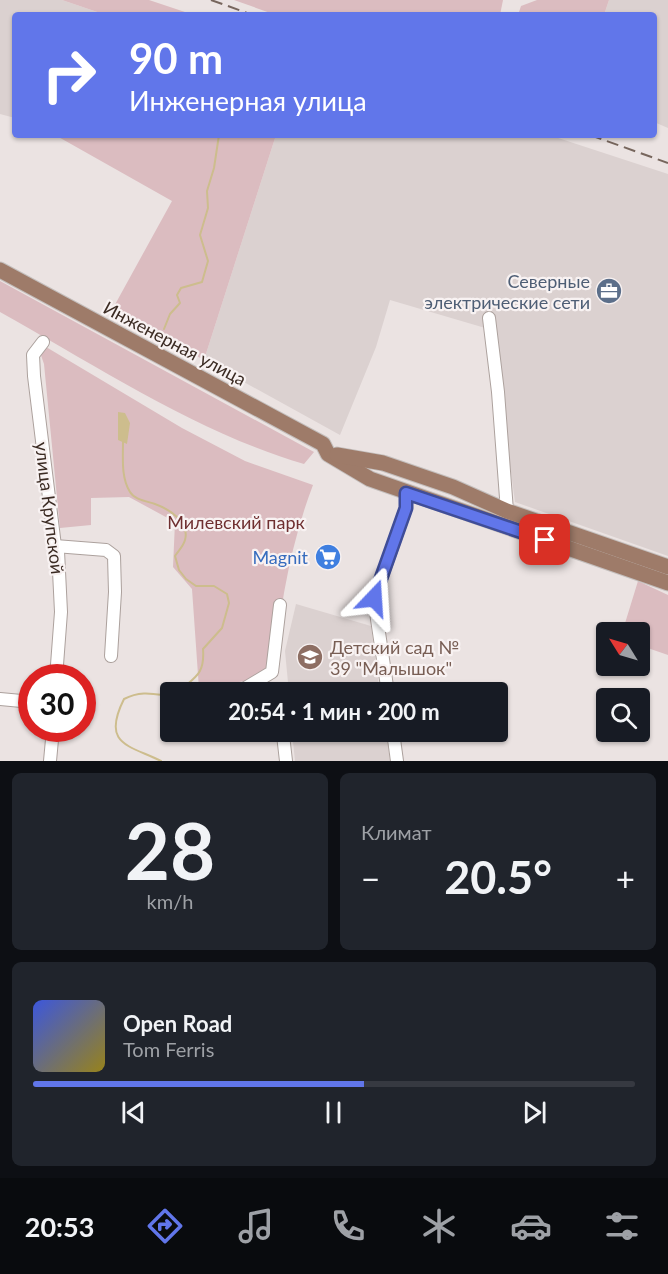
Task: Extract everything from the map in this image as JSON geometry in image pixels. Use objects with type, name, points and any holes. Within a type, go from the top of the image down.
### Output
[{"type":"main road","name":"Инженерная улица","points":[[0,270],[323,444],[328,454],[370,479],[668,583]]},
{"type":"main road","points":[[328,454],[382,463],[453,487],[507,511],[668,567]]},
{"type":"main road","points":[[370,479],[377,465],[382,463]]},
{"type":"main road","points":[[652,576],[668,588]]},
{"type":"street","points":[[489,318],[498,393],[507,511]]},
{"type":"street","name":"улица Крупской","points":[[43,342],[33,355],[55,546],[58,551],[61,612],[57,664]]},
{"type":"street","points":[[386,682],[374,598],[406,508],[406,493]]},
{"type":"street","points":[[55,546],[106,550],[114,556],[115,592],[111,656]]},
{"type":"street","points":[[255,682],[272,672],[280,605]]},
{"type":"street","points":[[0,699],[18,701]]},
{"type":"street","points":[[50,761],[52,742]]},
{"type":"street","points":[[284,742],[286,761]]},
{"type":"street","points":[[394,742],[397,761]]},
{"type":"shaded area","points":[[0,0],[62,0],[97,12],[12,12],[12,117],[0,114]]},
{"type":"shaded area","points":[[609,0],[668,0],[668,128],[657,123],[657,12],[605,12]]},
{"type":"shaded area","points":[[275,138],[558,138],[668,174],[668,556],[515,502],[492,330],[390,300],[376,347],[340,435],[204,360]]},
{"type":"shaded area","points":[[118,412],[125,413],[130,423],[127,444],[118,440]]},
{"type":"shaded area","points":[[296,604],[371,626],[379,682],[288,682],[285,651]]},
{"type":"shaded area","points":[[293,742],[387,742],[390,761],[295,761]]},
{"type":"green space","points":[[62,0],[149,0],[185,12],[97,12]]},
{"type":"green space","points":[[234,0],[503,0],[501,12],[268,12]]},
{"type":"green space","points":[[537,0],[609,0],[605,12],[519,12],[521,6]]},
{"type":"green space","points":[[60,138],[275,138],[204,360],[112,310],[172,201]]},
{"type":"green space","points":[[0,281],[314,452],[304,464],[265,451],[187,417],[149,397],[0,312]]},
{"type":"green space","name":"Милевский парк","points":[[36,341],[182,428],[245,461],[313,485],[292,555],[273,676],[239,682],[199,682],[192,589],[173,567],[175,522],[129,497],[91,498],[91,525],[60,528],[44,364]]},
{"type":"green space","points":[[638,581],[668,595],[668,655],[650,649],[650,622],[625,622]]},
{"type":"waterway","points":[[164,329],[170,314],[180,303],[177,295],[181,288],[202,282],[208,261],[200,235],[208,208],[207,191],[214,168],[219,138]]},
{"type":"waterway","points":[[123,442],[124,474],[132,495],[161,506],[177,517],[184,527],[185,540],[175,556],[179,570],[196,586],[214,586],[227,594],[229,603],[222,628],[203,649],[200,671],[190,682]]},
{"type":"waterway","points":[[160,695],[142,694],[124,699],[116,726],[117,735],[122,741],[161,761]]},
{"type":"railway","points":[[211,0],[245,12]]},
{"type":"railway","points":[[598,138],[668,163]]},
{"type":"place","name":"Северные электрические сети","points":[[609,291]]},
{"type":"place","name":"Magnit","points":[[328,557]]},
{"type":"place","name":"Детский сад № 39 \"Малышок\"","points":[[310,657]]},
{"type":"route","points":[[374,598],[406,508],[406,493],[545,540]]}]
